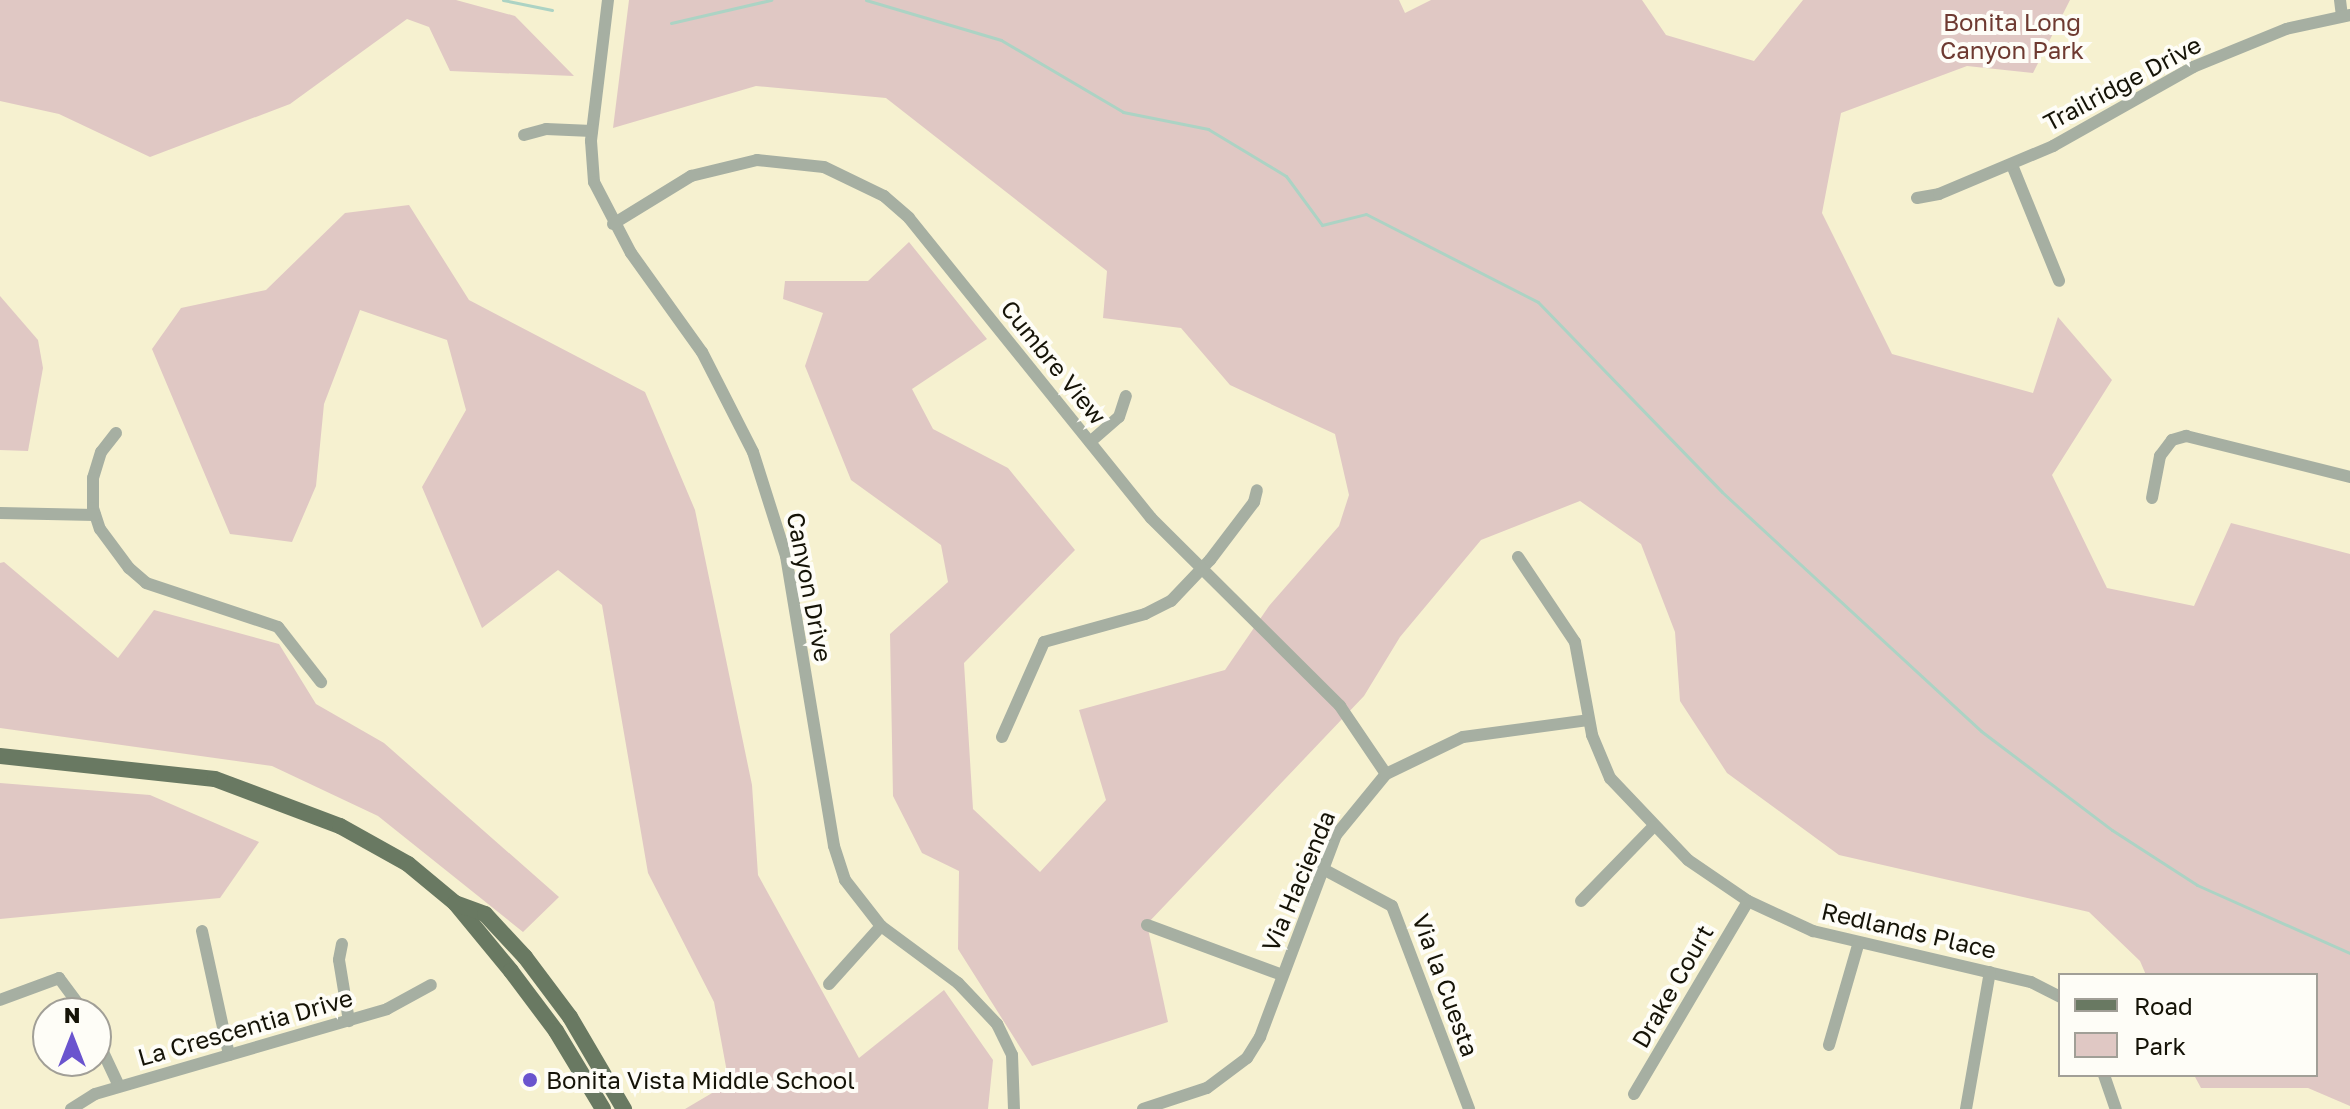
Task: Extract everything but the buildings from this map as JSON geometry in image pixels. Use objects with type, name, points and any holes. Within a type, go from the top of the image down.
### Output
[{"type":"main road","points":[[0,756],[171,771],[270,796],[408,864],[455,903],[556,1031],[603,1109]]},
{"type":"main road","points":[[455,903],[485,914],[525,957],[570,1017],[624,1109]]},
{"type":"street","name":"Canyon Drive","points":[[608,0],[592,131],[594,182],[613,224],[702,352],[753,452],[787,561],[834,846],[845,880],[881,926],[958,983],[997,1024],[1012,1055],[1014,1109]]},
{"type":"street","points":[[2340,0],[2346,16]]},
{"type":"street","name":"Trailridge Drive","points":[[1917,198],[2012,165],[2178,73],[2286,29],[2346,16]]},
{"type":"street","points":[[524,135],[546,129],[592,131]]},
{"type":"street","name":"Cumbre View","points":[[613,224],[691,176],[740,162],[807,163],[855,179],[909,218],[1151,518],[1202,570],[1261,622],[1340,706],[1386,774]]},
{"type":"street","points":[[2012,165],[2059,281]]},
{"type":"street","points":[[1090,442],[1119,417],[1126,396]]},
{"type":"street","points":[[116,433],[101,452],[93,478],[95,515],[129,568],[146,583],[278,627],[321,682]]},
{"type":"street","points":[[2152,498],[2160,456],[2172,440],[2186,436],[2350,477]]},
{"type":"street","points":[[1002,737],[1044,642],[1145,614],[1171,601],[1202,570],[1254,502],[1257,490]]},
{"type":"street","points":[[0,513],[95,515]]},
{"type":"street","name":"Redlands Place","points":[[1518,557],[1575,642],[1588,720],[1610,778],[1653,827],[1697,867],[1748,901],[1858,945],[2031,982],[2058,996]]},
{"type":"street","name":"Via Hacienda","points":[[1143,1109],[1173,1104],[1207,1088],[1247,1058],[1260,1037],[1323,869],[1350,813],[1386,774],[1463,737],[1588,720]]},
{"type":"street","points":[[1581,901],[1653,827]]},
{"type":"street","name":"Via la Cuesta","points":[[1323,869],[1392,906],[1469,1109]]},
{"type":"street","name":"Drake Court","points":[[1634,1094],[1748,901]]},
{"type":"street","points":[[1147,925],[1282,975]]},
{"type":"street","points":[[829,984],[881,926]]},
{"type":"street","points":[[202,931],[229,1055]]},
{"type":"street","points":[[342,944],[339,960],[349,1021]]},
{"type":"street","points":[[1829,1045],[1858,945]]},
{"type":"street","points":[[1966,1109],[1990,972]]},
{"type":"street","points":[[0,1000],[59,978],[73,997]]},
{"type":"street","name":"La Crescentia Drive","points":[[71,1109],[119,1086],[387,1009],[431,985]]},
{"type":"street","points":[[112,1071],[119,1086]]},
{"type":"street","points":[[2105,1077],[2116,1109]]},
{"type":"green space","points":[[0,0],[456,0],[515,16],[574,76],[450,71],[429,27],[407,19],[290,104],[150,157],[59,114],[0,101]]},
{"type":"green space","name":"Bonita Long Canyon Park","points":[[629,0],[1399,0],[1405,13],[1431,0],[1642,0],[1666,35],[1754,61],[1803,0],[2070,0],[2033,73],[1967,66],[1841,113],[1822,213],[1892,354],[2033,393],[2058,317],[2112,380],[2052,475],[2107,588],[2194,606],[2231,523],[2350,554],[2350,1106],[2308,1088],[2201,1088],[2195,1077],[2318,1077],[2318,973],[2145,973],[2140,961],[2089,912],[1839,855],[1727,773],[1680,701],[1675,632],[1641,544],[1580,501],[1481,540],[1400,637],[1364,696],[1147,924],[1168,1022],[1032,1066],[958,949],[959,871],[922,853],[893,796],[890,634],[948,582],[941,545],[851,480],[805,366],[823,313],[783,299],[785,281],[868,281],[909,242],[987,339],[912,389],[933,429],[1008,468],[1075,550],[964,663],[973,809],[1040,872],[1106,800],[1079,710],[1225,670],[1269,606],[1339,526],[1349,495],[1335,434],[1230,385],[1181,328],[1103,318],[1107,271],[886,98],[756,86],[613,128]]},
{"type":"green space","points":[[409,205],[469,300],[645,392],[695,510],[752,785],[758,875],[859,1058],[944,990],[993,1060],[988,1109],[685,1109],[729,1083],[714,1002],[648,873],[602,605],[558,570],[482,628],[422,487],[466,410],[447,340],[360,310],[324,404],[316,486],[292,542],[230,534],[152,349],[181,308],[266,290],[345,213]]},
{"type":"green space","points":[[0,296],[38,340],[43,368],[28,451],[0,450]]},
{"type":"green space","points":[[4,562],[118,658],[154,610],[279,644],[316,704],[384,743],[559,897],[523,932],[378,816],[272,766],[0,728],[0,563]]},
{"type":"green space","points":[[0,783],[150,795],[259,842],[220,898],[0,919]]},
{"type":"waterway","points":[[503,0],[552,10]]},
{"type":"waterway","points":[[671,23],[771,0]]},
{"type":"waterway","points":[[866,0],[1001,40],[1123,112],[1208,129],[1286,176],[1322,225],[1366,214],[1538,302],[1722,492],[1981,731],[2112,830],[2197,885],[2350,953]]},
{"type":"place","name":"Bonita Vista Middle School","points":[[530,1080]]}]
